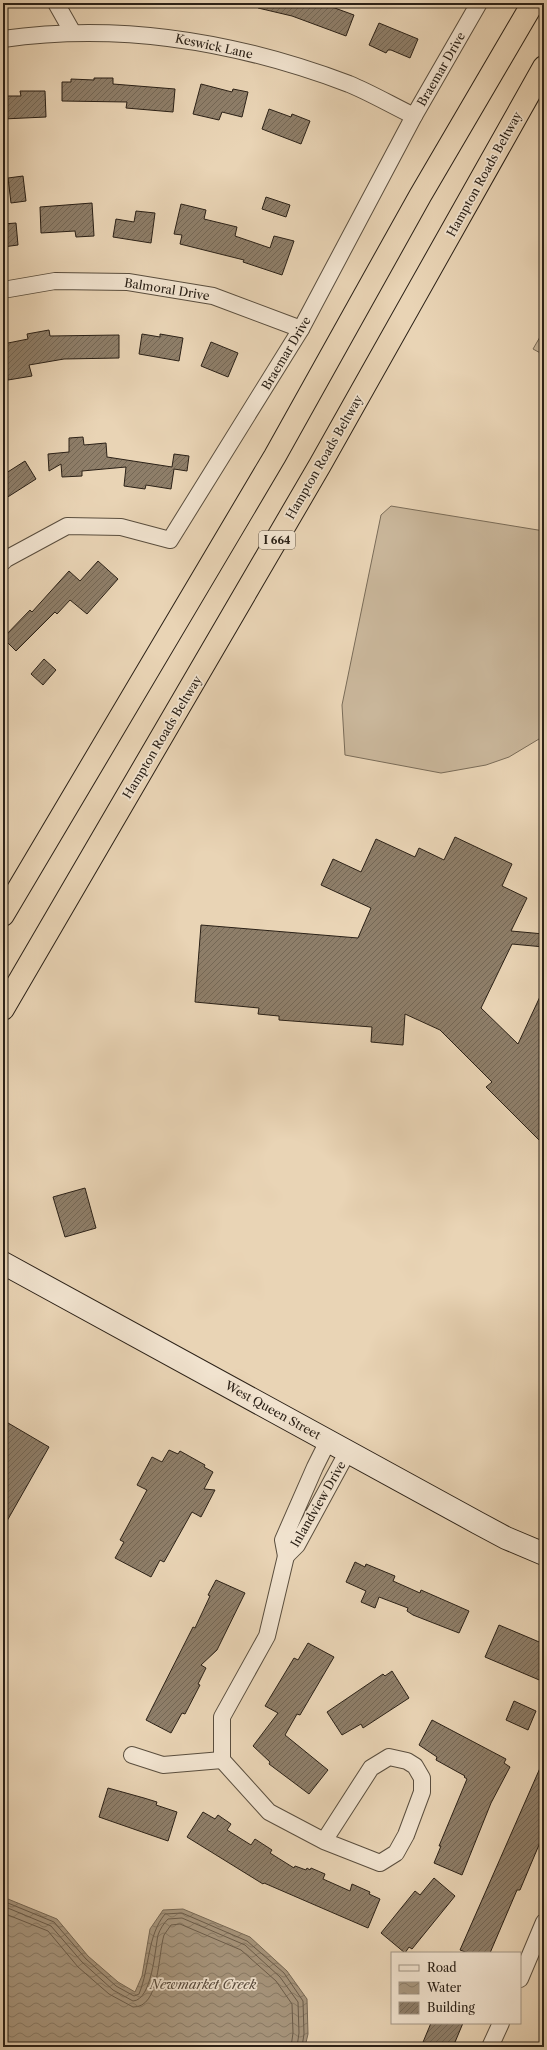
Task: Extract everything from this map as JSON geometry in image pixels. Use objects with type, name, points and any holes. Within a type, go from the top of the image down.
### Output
[{"type":"highway","points":[[3,915],[275,456],[420,196],[533,3]]},
{"type":"highway","name":"Hampton Roads Beltway","points":[[3,1009],[320,465],[544,67]]},
{"type":"main road","name":"West Queen Street","points":[[3,1263],[501,1535],[544,1554]]},
{"type":"street","points":[[56,3],[73,33]]},
{"type":"street","name":"Braemar Drive","points":[[3,562],[67,526],[121,527],[170,540],[301,329],[414,116],[479,3]]},
{"type":"street","name":"Keswick Lane","points":[[3,39],[73,33],[137,34],[208,43],[257,55],[349,84],[414,116]]},
{"type":"street","name":"Balmoral Drive","points":[[3,290],[55,281],[128,282],[213,296],[301,329]]},
{"type":"street","name":"Inlandview Drive","points":[[222,1760],[222,1717],[267,1636],[286,1556],[283,1540],[328,1441]]},
{"type":"street","name":"Inlandview Drive","points":[[286,1556],[297,1544],[348,1451]]},
{"type":"street","points":[[132,1755],[163,1765],[222,1760],[269,1812],[324,1841],[380,1863],[396,1853],[406,1835],[422,1792],[422,1778],[415,1766],[407,1761],[389,1757],[371,1768],[324,1841]]},
{"type":"street","points":[[521,1977],[544,1922]]},
{"type":"street","points":[[490,2047],[500,2024]]},
{"type":"shaded area","points":[[544,330],[544,355],[533,349]]},
{"type":"shaded area","points":[[391,506],[544,531],[544,736],[509,757],[486,765],[441,773],[345,755],[342,705],[381,515]]},
{"type":"water","name":"Newmarket Creek","points":[[3,1897],[57,1919],[88,1956],[118,1982],[135,1992],[142,1976],[150,1929],[163,1910],[183,1909],[250,1937],[287,1971],[307,1999],[308,2034],[305,2047],[3,2047]]},
{"type":"building","points":[[258,3],[321,3],[354,15],[346,36],[292,16],[258,8]]},
{"type":"building","points":[[379,23],[418,39],[410,58],[391,50],[388,50],[386,53],[369,45]]},
{"type":"building","points":[[94,78],[113,78],[113,84],[175,89],[173,112],[126,108],[127,102],[62,101],[62,82],[71,82],[71,79],[94,80]]},
{"type":"building","points":[[201,84],[232,92],[233,89],[248,92],[242,117],[222,112],[219,120],[193,114]]},
{"type":"building","points":[[20,91],[45,91],[46,117],[3,119],[3,96],[21,96]]},
{"type":"building","points":[[269,109],[291,117],[292,114],[310,121],[301,144],[262,129]]},
{"type":"building","points":[[23,176],[26,201],[11,203],[8,178]]},
{"type":"building","points":[[266,197],[290,205],[286,217],[262,209]]},
{"type":"building","points":[[92,203],[94,236],[76,237],[75,231],[41,233],[40,207]]},
{"type":"building","points":[[181,204],[206,210],[204,219],[237,227],[235,236],[270,248],[274,236],[294,241],[282,275],[243,262],[244,260],[180,244],[182,235],[174,234]]},
{"type":"building","points":[[136,211],[155,213],[151,243],[113,237],[116,219],[134,222]]},
{"type":"building","points":[[16,223],[18,245],[3,247],[3,224]]},
{"type":"building","points":[[49,330],[50,336],[119,335],[119,358],[64,359],[29,365],[32,376],[8,380],[3,344],[28,339],[27,334]]},
{"type":"building","points":[[142,334],[160,337],[160,334],[183,338],[179,361],[139,354]]},
{"type":"building","points":[[211,342],[238,353],[228,377],[201,366]]},
{"type":"building","points":[[83,437],[84,445],[106,443],[107,457],[172,467],[174,454],[189,456],[187,471],[174,469],[171,489],[146,485],[145,489],[124,486],[126,467],[82,471],[82,476],[62,477],[61,464],[49,471],[48,454],[69,452],[69,438]]},
{"type":"building","points":[[25,461],[36,479],[3,500],[3,475]]},
{"type":"building","points":[[98,561],[118,579],[87,614],[70,600],[57,614],[55,612],[16,651],[3,638],[30,610],[32,612],[69,571],[80,581]]},
{"type":"building","points":[[44,659],[56,670],[43,685],[31,674]]},
{"type":"building","points":[[455,837],[512,864],[502,886],[527,898],[511,931],[544,934],[544,947],[512,944],[481,1008],[518,1044],[544,988],[544,1145],[486,1087],[492,1082],[440,1030],[405,1014],[403,1045],[371,1042],[372,1027],[279,1020],[279,1016],[258,1014],[259,1008],[195,1002],[201,925],[358,938],[371,908],[321,885],[333,859],[361,872],[376,839],[415,857],[419,848],[444,860]]},
{"type":"building","points":[[85,1188],[96,1228],[65,1237],[53,1197]]},
{"type":"building","points":[[3,1420],[49,1447],[3,1528]]},
{"type":"building","points":[[169,1450],[178,1454],[180,1451],[205,1465],[204,1467],[213,1472],[204,1489],[215,1490],[201,1517],[192,1512],[164,1562],[160,1560],[151,1577],[115,1558],[124,1542],[120,1540],[147,1490],[137,1485],[152,1457],[162,1462]]},
{"type":"building","points":[[355,1562],[365,1567],[366,1564],[395,1576],[393,1581],[420,1593],[421,1590],[469,1611],[459,1633],[413,1615],[407,1611],[408,1608],[379,1597],[375,1608],[361,1602],[366,1591],[346,1582]]},
{"type":"building","points":[[216,1580],[245,1593],[217,1650],[201,1665],[206,1668],[198,1684],[200,1685],[185,1714],[182,1713],[171,1733],[146,1720],[193,1627],[195,1628],[210,1596],[208,1595]]},
{"type":"building","points":[[499,1625],[544,1644],[544,1682],[485,1657]]},
{"type":"building","points":[[308,1643],[334,1657],[300,1715],[297,1714],[285,1735],[328,1770],[309,1794],[269,1764],[270,1762],[253,1746],[278,1713],[265,1706],[294,1658],[298,1660]]},
{"type":"building","points":[[392,1671],[409,1698],[363,1728],[361,1724],[342,1735],[327,1712],[383,1674],[385,1676]]},
{"type":"building","points":[[514,1701],[536,1711],[528,1730],[506,1720]]},
{"type":"building","points":[[432,1720],[506,1759],[504,1763],[510,1767],[491,1803],[462,1875],[434,1863],[441,1846],[439,1846],[467,1779],[464,1777],[465,1776],[436,1760],[437,1757],[419,1745]]},
{"type":"building","points":[[544,1759],[544,1833],[520,1890],[517,1890],[490,1952],[465,1952],[460,1950]]},
{"type":"building","points":[[108,1788],[157,1802],[156,1805],[177,1812],[168,1841],[99,1817]]},
{"type":"building","points":[[203,1812],[215,1819],[218,1815],[231,1824],[227,1830],[251,1845],[255,1839],[272,1850],[270,1853],[294,1868],[295,1866],[310,1870],[311,1868],[325,1874],[323,1879],[350,1891],[352,1884],[370,1892],[369,1894],[380,1899],[368,1928],[264,1883],[263,1884],[187,1837]]},
{"type":"building","points":[[434,1878],[455,1896],[412,1949],[409,1947],[406,1952],[404,1952],[381,1933],[415,1891],[420,1895]]},
{"type":"building","points":[[431,2024],[463,2024],[453,2047],[421,2047]]}]
